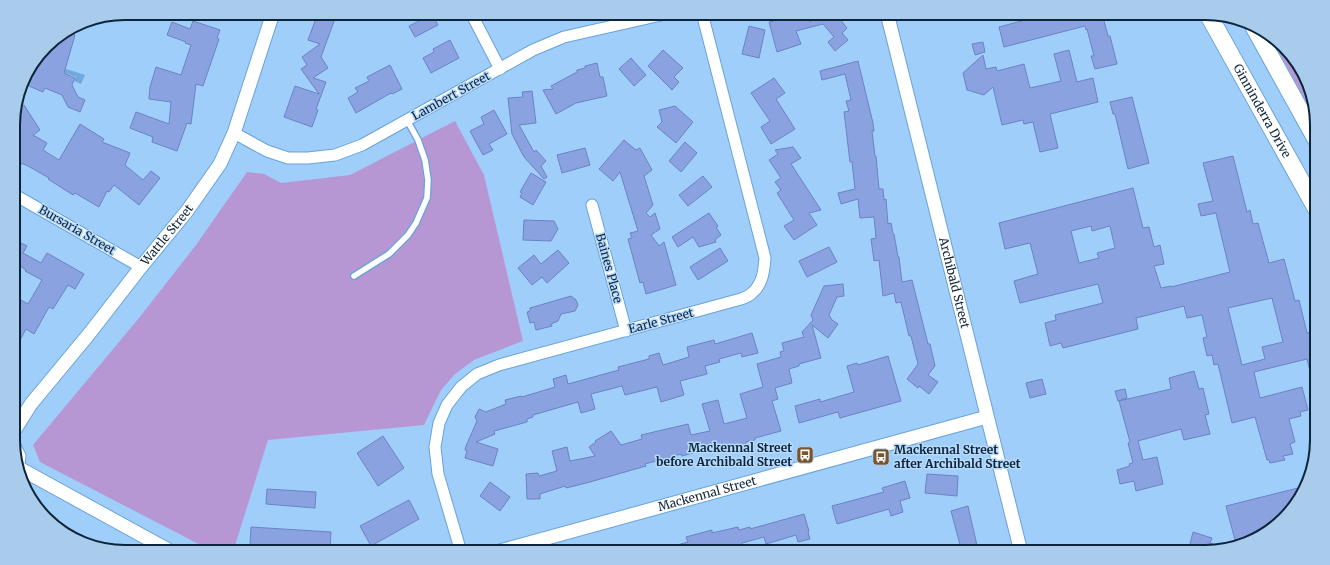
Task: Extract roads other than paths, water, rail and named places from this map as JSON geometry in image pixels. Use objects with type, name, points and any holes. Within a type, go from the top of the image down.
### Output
[{"type":"main road","name":"Ginninderra Drive","points":[[1212,20],[1310,197]]},
{"type":"main road","points":[[1258,34],[1310,128]]},
{"type":"street","name":"Wattle Street","points":[[20,421],[31,404],[89,334],[141,266],[187,211],[220,164],[234,133],[272,20]]},
{"type":"street","points":[[475,20],[500,69]]},
{"type":"street","name":"Lambert Street","points":[[234,133],[267,152],[288,158],[308,158],[335,155],[362,146],[533,50],[564,37],[639,20]]},
{"type":"street","name":"Earle Street","points":[[458,545],[438,474],[435,446],[439,423],[447,405],[461,387],[477,374],[498,365],[741,299],[752,294],[758,286],[764,273],[765,258],[704,20]]},
{"type":"street","name":"Archibald Street","points":[[889,20],[1019,545]]},
{"type":"street","name":"Bursaria Street","points":[[20,198],[141,266]]},
{"type":"street","name":"Baines Place","points":[[592,205],[626,331]]},
{"type":"street","name":"Mackennal Street","points":[[521,545],[987,417]]},
{"type":"street","points":[[25,472],[159,545]]},
{"type":"lane","points":[[354,276],[389,254],[408,235],[416,223],[427,198],[428,180],[425,160],[418,140],[407,120]]},
{"type":"water","points":[[63,68],[85,75],[81,84],[74,81],[76,77],[61,71]]},
{"type":"place","name":"Mackennal Street before Archibald Street","points":[[805,455]]},
{"type":"place","name":"Mackennal Street after Archibald Street","points":[[881,457]]}]
